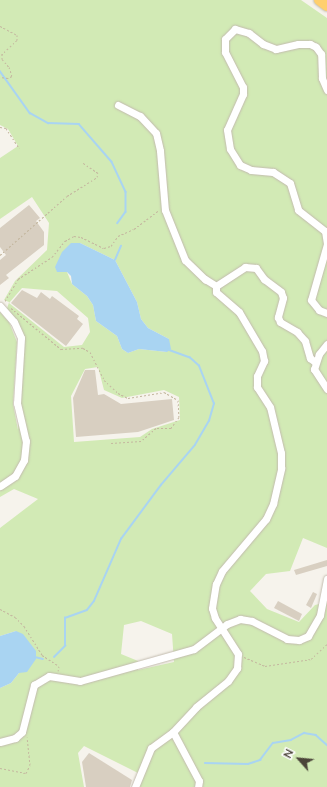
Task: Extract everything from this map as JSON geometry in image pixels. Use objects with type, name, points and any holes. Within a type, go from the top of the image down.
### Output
[{"type":"highway","points":[[319,0],[327,6]]},
{"type":"street","points":[[327,90],[322,78],[320,54],[316,47],[298,44],[276,49],[263,44],[249,33],[235,29],[225,40],[224,52],[243,86],[243,94],[227,130],[230,149],[240,165],[250,170],[273,172],[290,182],[298,210],[325,231],[327,244],[311,300],[318,310],[327,313]]},
{"type":"street","points":[[118,105],[140,116],[156,133],[160,151],[162,199],[185,260],[205,279],[216,286]]},
{"type":"street","points":[[216,286],[245,267],[256,268],[264,279],[281,292],[283,298],[278,317],[280,322],[297,332],[305,341],[310,358],[315,362]]},
{"type":"street","points":[[135,787],[151,748],[173,732],[196,707],[228,681],[237,668],[238,654],[220,630],[212,608],[216,584],[222,571],[266,519],[273,504],[281,468],[281,453],[270,407],[257,387],[257,376],[264,361],[262,351],[239,312],[216,292],[216,286]]},
{"type":"street","points":[[0,486],[15,476],[24,460],[26,441],[17,403],[21,338],[14,322],[2,307]]},
{"type":"street","points":[[327,344],[315,362],[316,375],[327,389]]},
{"type":"street","points":[[0,742],[15,738],[25,724],[34,685],[40,679],[57,675],[80,681],[194,649],[220,630],[240,619],[252,621],[287,639],[300,640],[308,636],[320,615],[327,579]]},
{"type":"street","points":[[173,732],[194,769],[199,781],[198,787]]},
{"type":"path","points":[[0,26],[17,35],[17,40],[2,54],[2,59],[9,67],[12,76],[8,78],[0,77]]},
{"type":"path","points":[[0,127],[6,128],[19,148]]},
{"type":"path","points":[[0,255],[67,196],[97,178],[98,173],[83,163]]},
{"type":"path","points":[[111,444],[141,442],[156,428],[171,428],[179,417],[178,400],[164,392],[128,398],[118,393],[104,380],[90,352],[83,348],[61,349],[10,307],[2,307],[18,278],[52,257],[65,241],[74,236],[104,248],[111,246],[118,236],[134,229],[159,210],[162,199]]},
{"type":"path","points":[[0,609],[15,617],[24,626],[42,655],[59,666],[57,675]]},
{"type":"path","points":[[238,654],[265,666],[311,659],[327,644]]},
{"type":"path","points":[[0,768],[26,773],[30,765],[25,724]]},
{"type":"green space","points":[[0,0],[301,0],[327,18],[327,548],[303,538],[290,571],[266,574],[250,591],[267,609],[299,622],[315,605],[324,603],[327,592],[327,787],[140,787],[138,773],[84,746],[78,753],[84,787],[0,787],[0,688],[11,683],[19,673],[16,631],[0,636],[0,528],[38,499],[14,489],[0,497],[0,312],[9,322],[17,342],[13,404],[18,430],[23,334],[7,309],[9,302],[4,300],[15,281],[47,250],[49,223],[32,197],[0,219],[0,158],[18,146],[8,129],[0,125]],"holes":[[[80,243],[115,260],[137,302],[141,319],[148,328],[169,339],[167,352],[139,349],[128,353],[122,349],[117,336],[96,321],[93,305],[87,296],[72,284],[67,272]],[[22,288],[57,291],[88,318],[90,332],[82,345],[64,347],[9,303]],[[98,367],[104,390],[122,398],[164,390],[179,397],[180,420],[152,429],[140,437],[74,442],[71,396],[85,369]],[[141,621],[172,634],[174,662],[138,670],[138,661],[121,654],[124,625]]]},
{"type":"water","points":[[71,243],[80,243],[115,260],[137,302],[141,319],[148,328],[169,339],[171,349],[167,352],[139,349],[128,353],[122,349],[117,336],[96,321],[93,305],[87,296],[72,284],[71,276],[67,272],[57,272],[55,267],[62,252]]},
{"type":"water","points":[[16,631],[23,634],[36,651],[36,659],[27,672],[19,673],[11,683],[0,688],[0,636]]},
{"type":"building","points":[[29,205],[40,218],[36,221],[44,232],[44,245],[6,275],[9,278],[0,285],[0,260],[6,255],[0,247],[0,228]]},
{"type":"building","points":[[22,290],[37,298],[41,292],[50,299],[52,296],[79,316],[77,319],[83,324],[66,346],[11,303]]},
{"type":"building","points":[[85,370],[95,370],[98,395],[104,394],[121,404],[172,399],[174,420],[138,432],[76,437],[73,398]]},
{"type":"building","points":[[327,560],[327,566],[296,575],[294,570]]},
{"type":"building","points":[[313,592],[317,594],[311,608],[306,605]]},
{"type":"building","points":[[278,601],[302,614],[299,621],[274,608]]},
{"type":"building","points":[[89,753],[132,780],[130,787],[86,787],[82,762]]},
{"type":"waterway","points":[[0,71],[30,113],[48,123],[79,124],[112,162],[126,192],[126,212],[118,223]]},
{"type":"waterway","points":[[115,260],[121,246]]},
{"type":"waterway","points":[[54,657],[65,646],[65,618],[87,610],[94,601],[121,539],[161,485],[195,445],[209,421],[214,404],[199,366],[190,358],[168,350]]},
{"type":"waterway","points":[[35,657],[43,659]]},
{"type":"waterway","points":[[205,763],[248,764],[260,760],[273,743],[291,740],[304,733],[316,735],[327,745]]}]
